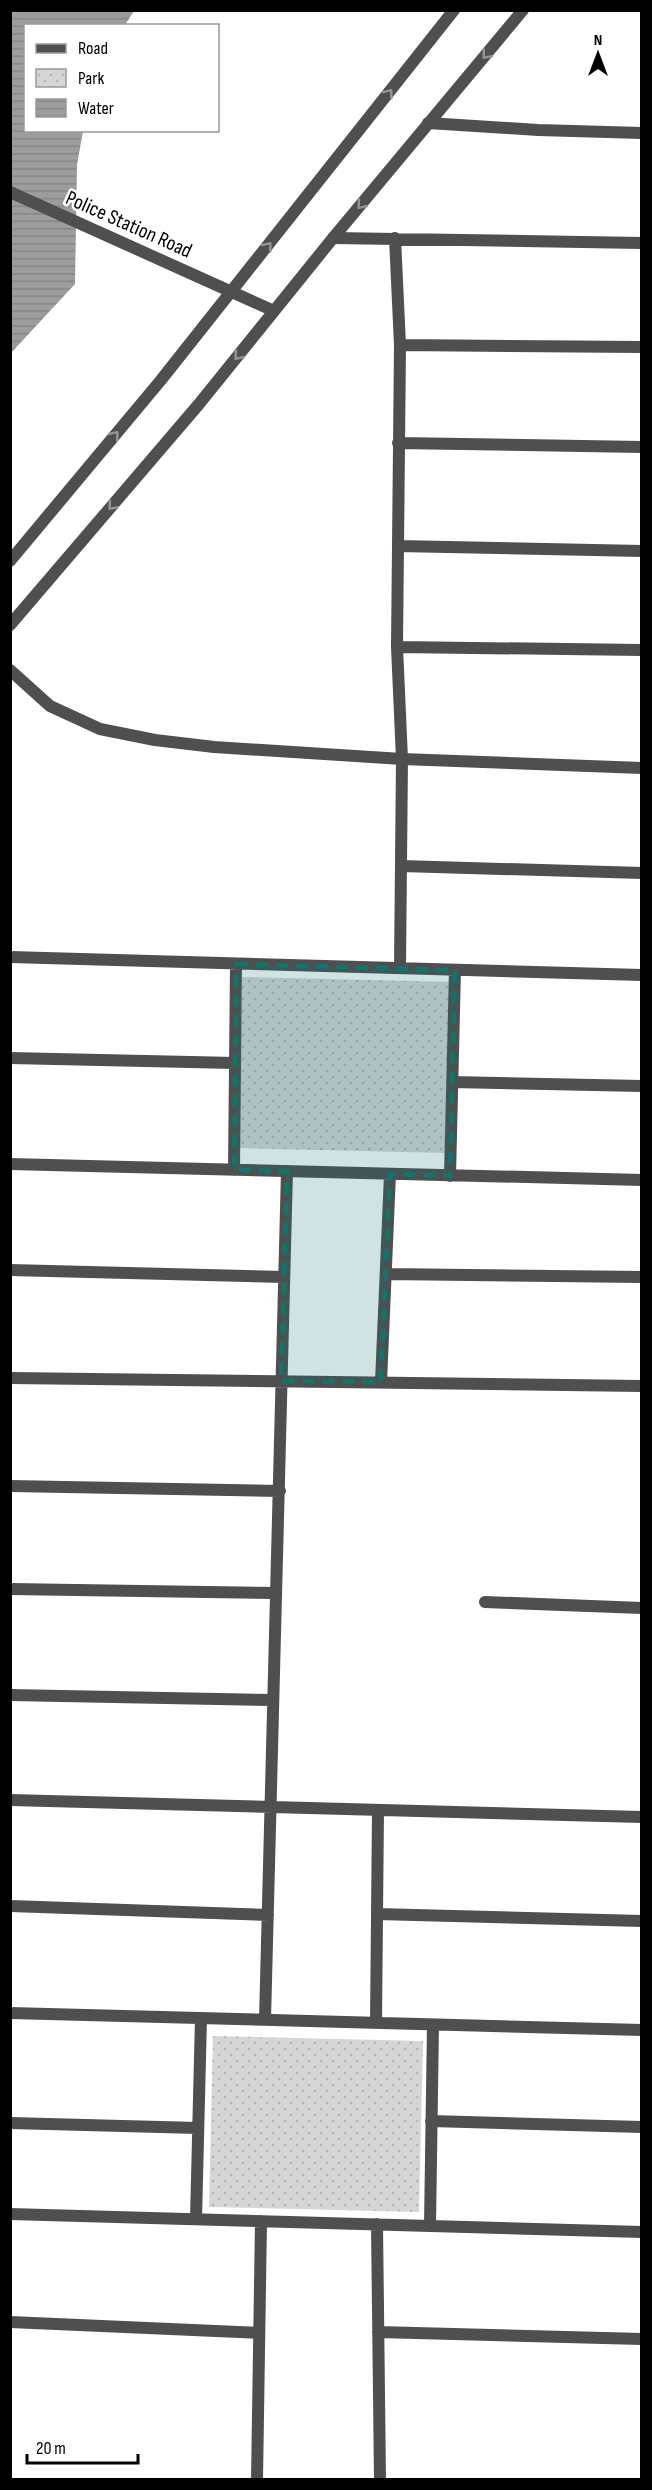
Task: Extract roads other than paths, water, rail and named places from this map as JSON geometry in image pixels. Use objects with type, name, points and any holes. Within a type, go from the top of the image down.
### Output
[{"type":"street","points":[[10,561],[161,380],[454,10]]},
{"type":"street","points":[[10,625],[199,404],[333,238],[523,10]]},
{"type":"street","points":[[428,123],[642,133]]},
{"type":"street","name":"Police Station Road","points":[[10,192],[274,310]]},
{"type":"street","points":[[333,238],[642,243]]},
{"type":"street","points":[[395,238],[400,345],[397,647],[402,759],[400,968]]},
{"type":"street","points":[[400,345],[642,347]]},
{"type":"street","points":[[399,443],[642,447]]},
{"type":"street","points":[[398,546],[642,551]]},
{"type":"street","points":[[397,647],[642,651]]},
{"type":"street","points":[[10,670],[50,706],[100,729],[155,740],[214,747],[402,759],[642,768]]},
{"type":"street","points":[[401,866],[642,873]]},
{"type":"street","points":[[10,957],[642,975]]},
{"type":"street","points":[[234,1170],[236,964]]},
{"type":"street","points":[[450,1176],[454,970]]},
{"type":"street","points":[[10,1058],[235,1063]]},
{"type":"street","points":[[452,1082],[642,1086]]},
{"type":"street","points":[[10,1164],[642,1180]]},
{"type":"street","points":[[265,2020],[287,1171]]},
{"type":"street","points":[[381,1382],[390,1174]]},
{"type":"street","points":[[10,1270],[284,1277]]},
{"type":"street","points":[[386,1274],[642,1277]]},
{"type":"street","points":[[10,1378],[642,1386]]},
{"type":"street","points":[[10,1486],[280,1491]]},
{"type":"street","points":[[10,1589],[276,1593]]},
{"type":"street","points":[[485,1602],[642,1608]]},
{"type":"street","points":[[10,1695],[273,1700]]},
{"type":"street","points":[[10,1800],[642,1817]]},
{"type":"street","points":[[376,2023],[378,1810]]},
{"type":"street","points":[[10,1906],[268,1915]]},
{"type":"street","points":[[377,1914],[642,1921]]},
{"type":"street","points":[[10,2013],[642,2030]]},
{"type":"street","points":[[196,2219],[201,2018]]},
{"type":"street","points":[[429,2226],[433,2025]]},
{"type":"street","points":[[431,2121],[642,2127]]},
{"type":"street","points":[[10,2123],[198,2128]]},
{"type":"street","points":[[10,2214],[642,2232]]},
{"type":"street","points":[[257,2480],[261,2221]]},
{"type":"street","points":[[377,2224],[380,2480]]},
{"type":"street","points":[[10,2322],[259,2333]]},
{"type":"street","points":[[378,2332],[642,2339]]},
{"type":"water","points":[[11,11],[134,11],[126,24],[24,24],[24,132],[83,132],[77,165],[75,284],[11,353]]}]
